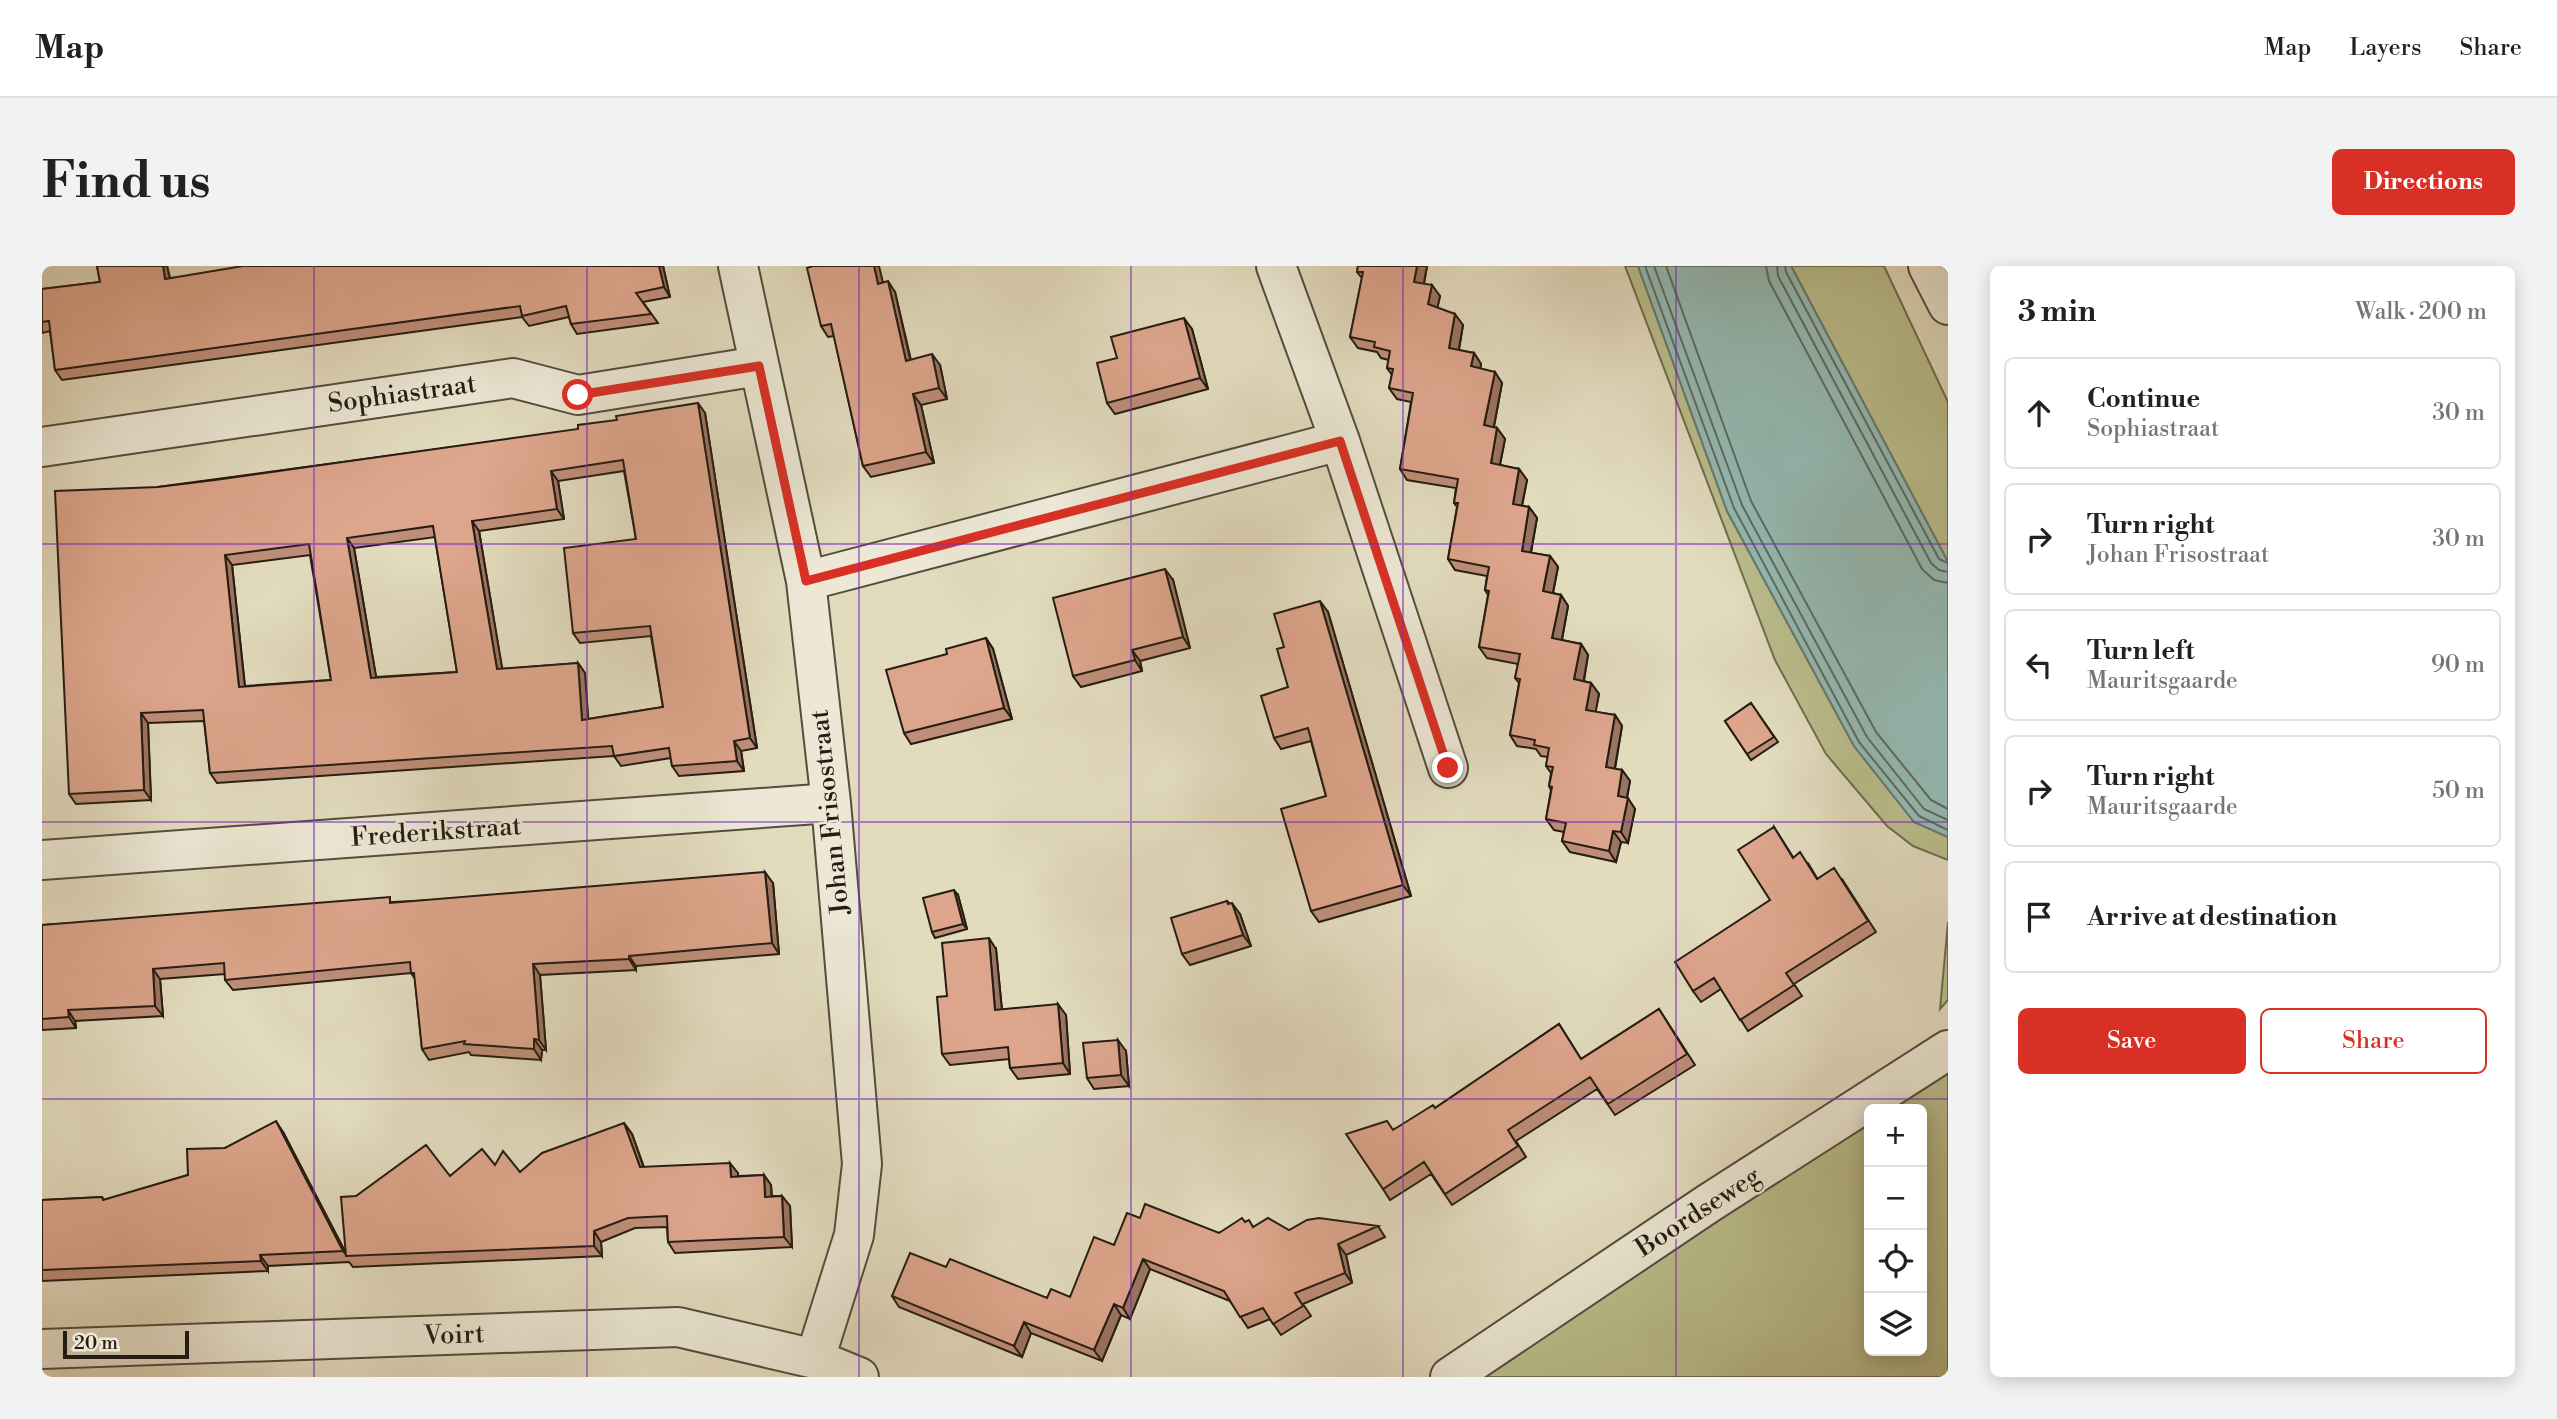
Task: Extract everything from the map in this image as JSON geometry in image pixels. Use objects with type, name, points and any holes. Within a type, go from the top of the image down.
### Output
[{"type":"street","name":"Johan Frisostraat","points":[[738,266],[806,581],[831,803],[862,1164],[854,1235],[815,1359]]},
{"type":"street","points":[[1276,266],[1340,441],[1448,768]]},
{"type":"street","points":[[1928,266],[1948,305]]},
{"type":"street","name":"Sophiastraat","points":[[42,447],[513,378],[578,395],[759,366]]},
{"type":"street","points":[[806,581],[1340,441]]},
{"type":"street","name":"Frederikstraat","points":[[42,860],[831,803]]},
{"type":"street","name":"Boordseweg","points":[[1450,1377],[1709,1203],[1948,1050]]},
{"type":"street","name":"Voirt","points":[[42,1349],[678,1327],[815,1359],[859,1377]]},
{"type":"green space","points":[[1625,266],[1638,266],[1727,511],[1854,746],[1914,822],[1948,837],[1948,860],[1913,846],[1887,826],[1826,754],[1775,660]]},
{"type":"green space","points":[[1791,266],[1884,266],[1948,402],[1948,562]]},
{"type":"green space","points":[[1948,922],[1948,1000],[1940,1009]]},
{"type":"green space","points":[[1948,1060],[1948,1377],[1470,1377],[1864,1113],[1864,1356],[1927,1356],[1927,1104],[1879,1104]]},
{"type":"water","points":[[1638,266],[1791,266],[1948,562],[1948,837],[1914,822],[1854,746],[1727,511]]},
{"type":"building","points":[[97,266],[163,266],[165,279],[243,266],[659,266],[664,287],[636,293],[651,314],[571,324],[566,306],[522,316],[520,306],[55,370],[49,321],[42,322],[42,289],[100,282]]},
{"type":"building","points":[[874,266],[878,284],[888,281],[906,361],[932,354],[939,388],[913,394],[926,452],[863,466],[831,324],[821,326],[807,268]]},
{"type":"building","points":[[1358,266],[1417,266],[1414,282],[1432,285],[1428,304],[1455,314],[1449,348],[1474,353],[1471,366],[1495,372],[1484,425],[1497,428],[1491,463],[1519,469],[1513,504],[1529,507],[1522,551],[1550,556],[1543,591],[1561,595],[1552,638],[1581,644],[1574,679],[1591,683],[1586,710],[1615,715],[1606,767],[1622,770],[1618,796],[1628,798],[1621,832],[1613,831],[1609,851],[1562,841],[1566,823],[1546,819],[1553,767],[1546,766],[1549,748],[1534,745],[1535,740],[1510,735],[1520,679],[1515,678],[1520,654],[1479,647],[1489,591],[1485,590],[1489,567],[1448,559],[1458,503],[1454,503],[1458,479],[1400,469],[1413,393],[1389,388],[1393,369],[1387,368],[1390,351],[1374,347],[1375,342],[1350,337],[1363,272],[1357,272]]},
{"type":"building","points":[[1184,318],[1200,378],[1107,403],[1097,363],[1117,358],[1111,337]]},
{"type":"building","points":[[698,403],[750,738],[734,741],[737,761],[672,766],[669,748],[614,756],[612,746],[210,773],[203,710],[141,713],[144,790],[69,794],[55,491],[158,487],[215,480],[578,429],[578,425],[617,420],[616,416]],"holes":[[[623,460],[636,539],[564,548],[573,633],[650,626],[663,707],[582,720],[578,663],[497,669],[472,521],[557,509],[551,471]],[[433,526],[457,672],[371,678],[347,538]],[[309,544],[331,680],[239,687],[225,555]]]},
{"type":"building","points":[[1165,569],[1183,637],[1132,650],[1135,660],[1073,676],[1053,598]]},
{"type":"building","points":[[1320,601],[1403,885],[1311,911],[1281,809],[1326,796],[1308,728],[1274,738],[1261,696],[1288,687],[1277,649],[1284,647],[1274,614]]},
{"type":"building","points":[[986,638],[1004,708],[904,733],[886,670],[947,654],[946,649]]},
{"type":"building","points":[[1751,703],[1774,737],[1747,754],[1725,721]]},
{"type":"building","points":[[1774,827],[1793,858],[1800,852],[1817,879],[1834,868],[1868,921],[1786,973],[1794,985],[1740,1020],[1714,978],[1693,991],[1675,962],[1770,900],[1738,850]]},
{"type":"building","points":[[765,872],[772,943],[629,956],[629,959],[533,964],[539,1040],[534,1039],[534,1049],[464,1044],[465,1041],[422,1049],[414,973],[411,973],[410,962],[225,980],[224,963],[153,969],[155,1006],[68,1010],[69,1017],[42,1019],[42,925],[390,897],[390,903]]},
{"type":"building","points":[[954,890],[963,924],[932,932],[923,898]]},
{"type":"building","points":[[1227,901],[1228,904],[1232,903],[1243,935],[1182,954],[1171,918]]},
{"type":"building","points":[[989,938],[995,1010],[1058,1004],[1063,1063],[1010,1068],[1008,1047],[942,1054],[937,997],[947,996],[942,943]]},
{"type":"building","points":[[1659,1009],[1687,1054],[1608,1104],[1590,1077],[1508,1130],[1518,1146],[1445,1194],[1424,1162],[1383,1189],[1346,1134],[1387,1121],[1393,1130],[1433,1105],[1435,1108],[1559,1024],[1581,1059]]},
{"type":"building","points":[[1118,1040],[1121,1075],[1087,1078],[1083,1043]]},
{"type":"building","points":[[276,1121],[343,1251],[260,1255],[261,1261],[42,1270],[42,1200],[102,1197],[103,1200],[188,1175],[187,1149],[225,1148]]},
{"type":"building","points":[[624,1123],[640,1167],[730,1163],[731,1177],[764,1175],[765,1197],[782,1196],[784,1237],[668,1242],[667,1216],[628,1218],[594,1231],[594,1246],[346,1256],[341,1197],[356,1196],[426,1145],[450,1176],[482,1149],[495,1165],[503,1151],[520,1172],[542,1153]]},
{"type":"building","points":[[1145,1204],[1219,1233],[1242,1218],[1245,1222],[1249,1220],[1253,1227],[1268,1218],[1289,1230],[1307,1220],[1319,1218],[1378,1226],[1338,1244],[1345,1273],[1295,1293],[1303,1306],[1273,1324],[1263,1308],[1240,1317],[1224,1291],[1143,1259],[1123,1308],[1114,1304],[1094,1350],[1024,1322],[1014,1346],[892,1296],[910,1253],[946,1267],[950,1259],[1047,1298],[1051,1289],[1070,1297],[1094,1237],[1114,1245],[1127,1213],[1140,1218]]},
{"type":"route","points":[[578,395],[759,366],[806,581],[1340,441],[1448,768]]}]
